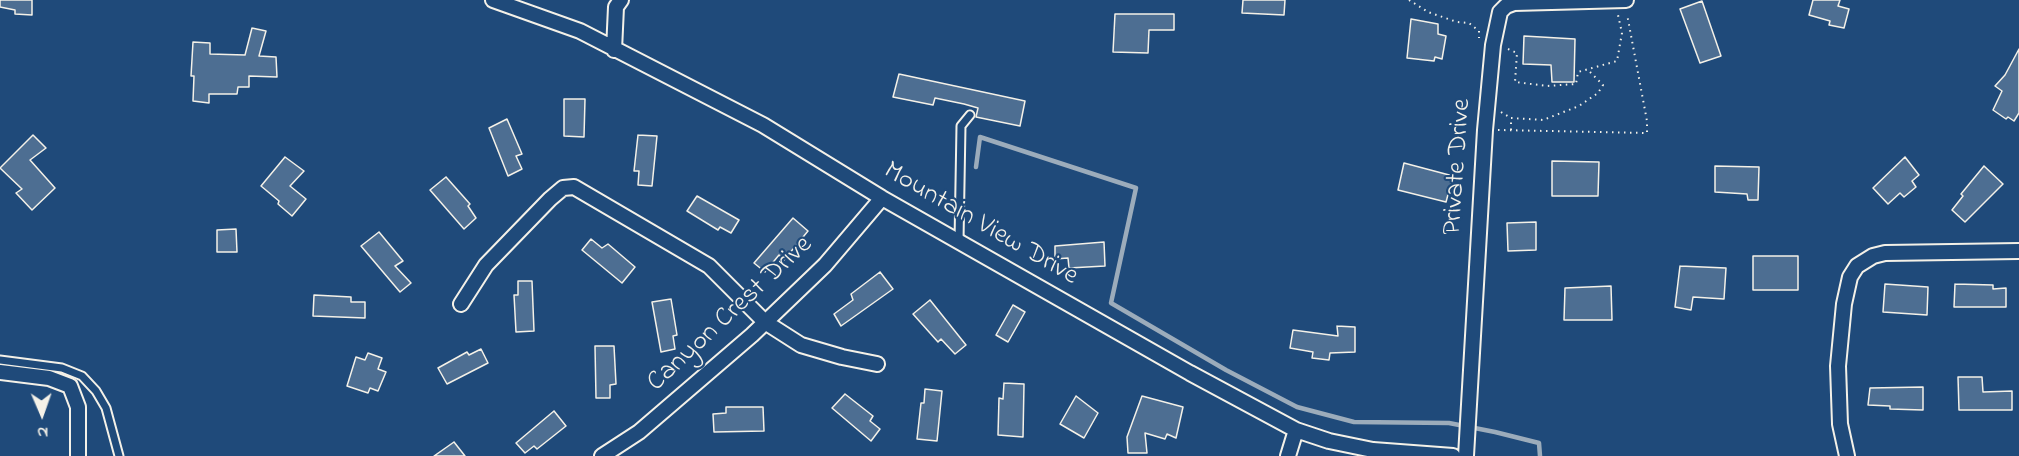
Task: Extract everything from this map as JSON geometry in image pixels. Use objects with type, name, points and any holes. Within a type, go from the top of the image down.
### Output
[{"type":"street","name":"Mountain View Drive","points":[[493,0],[558,21],[597,39],[614,50],[763,125],[882,198],[1190,373],[1296,430],[1329,441],[1373,450],[1453,456]]},
{"type":"street","points":[[614,50],[616,7],[621,0]]},
{"type":"street","name":"Private Drive","points":[[1466,456],[1485,130],[1493,45],[1500,12],[1506,6],[1514,3],[1625,5]]},
{"type":"street","points":[[461,304],[486,265],[534,215],[563,188],[574,187],[709,267],[765,322],[801,345],[842,357],[878,364]]},
{"type":"street","name":"Canyon Crest Drive","points":[[602,456],[639,432],[765,322],[825,265],[882,198]]},
{"type":"street","points":[[1847,456],[1840,424],[1838,366],[1844,304],[1850,278],[1857,266],[1873,256],[1885,253],[2019,251]]},
{"type":"street","points":[[0,372],[49,378],[70,386],[78,407],[78,456]]},
{"type":"street","points":[[1288,456],[1296,430]]},
{"type":"lane","points":[[959,241],[961,126],[970,115]]},
{"type":"lane","points":[[0,360],[62,368],[82,376],[96,391],[106,408],[119,456]]},
{"type":"path","points":[[1409,0],[1428,12],[1457,22],[1469,23],[1479,30],[1479,39]]},
{"type":"path","points":[[1485,130],[1647,133],[1647,121],[1625,5]]},
{"type":"path","points":[[1493,45],[1517,53],[1515,82],[1547,87],[1576,84],[1578,72],[1617,61],[1622,33],[1618,13]]},
{"type":"path","points":[[1511,130],[1511,118],[1543,120],[1579,106],[1598,93],[1603,85],[1588,70]]},
{"type":"building","points":[[0,0],[32,0],[32,15],[15,14],[15,10],[0,7]]},
{"type":"building","points":[[1243,0],[1285,0],[1284,15],[1242,13]]},
{"type":"building","points":[[1813,0],[1840,0],[1838,6],[1849,9],[1844,28],[1829,25],[1830,21],[1809,15]]},
{"type":"building","points":[[1702,1],[1721,56],[1700,63],[1680,9]]},
{"type":"building","points":[[1115,14],[1174,14],[1174,30],[1149,30],[1148,53],[1113,52]]},
{"type":"building","points":[[1411,19],[1438,24],[1438,34],[1446,36],[1442,59],[1435,57],[1434,61],[1407,58]]},
{"type":"building","points":[[252,28],[266,31],[259,56],[276,57],[277,77],[249,76],[249,87],[238,87],[237,94],[209,94],[209,103],[193,101],[194,76],[191,76],[193,42],[210,43],[210,54],[245,55]]},
{"type":"building","points":[[1524,36],[1575,39],[1574,82],[1552,82],[1551,65],[1523,64]]},
{"type":"building","points":[[2019,49],[2019,113],[2014,121],[2008,117],[2006,119],[1993,110],[2002,91],[1995,86],[2005,75]]},
{"type":"building","points":[[899,74],[1025,101],[1020,126],[976,117],[978,108],[964,104],[935,98],[933,105],[893,97]]},
{"type":"building","points":[[564,99],[585,99],[584,137],[564,136]]},
{"type":"building","points":[[507,119],[522,154],[516,156],[522,169],[508,176],[489,128]]},
{"type":"building","points":[[33,135],[46,148],[30,160],[55,188],[32,210],[16,193],[22,189],[0,168]]},
{"type":"building","points":[[638,135],[657,136],[652,186],[638,185],[639,171],[634,171]]},
{"type":"building","points":[[285,157],[304,171],[290,186],[306,199],[292,216],[261,186]]},
{"type":"building","points":[[1905,157],[1919,175],[1912,181],[1916,187],[1904,197],[1900,193],[1888,204],[1873,188]]},
{"type":"building","points":[[1552,161],[1599,162],[1598,196],[1552,196]]},
{"type":"building","points":[[1404,163],[1453,176],[1446,202],[1398,190]]},
{"type":"building","points":[[1715,166],[1759,167],[1758,200],[1748,200],[1747,194],[1715,192]]},
{"type":"building","points":[[1984,166],[2003,184],[1965,222],[1952,210],[1963,196],[1961,194]]},
{"type":"building","points":[[446,177],[470,204],[468,206],[476,218],[464,229],[430,190]]},
{"type":"building","points":[[697,196],[739,220],[731,233],[720,227],[718,230],[687,211]]},
{"type":"building","points":[[793,218],[808,231],[784,260],[779,255],[765,272],[754,263]]},
{"type":"building","points":[[1536,222],[1536,250],[1508,251],[1507,223]]},
{"type":"building","points":[[236,229],[237,252],[217,252],[217,230]]},
{"type":"building","points":[[379,232],[403,261],[395,266],[411,283],[400,292],[361,246]]},
{"type":"building","points":[[591,239],[602,248],[608,244],[635,267],[622,283],[582,250]]},
{"type":"building","points":[[1104,242],[1105,266],[1069,268],[1068,258],[1055,259],[1055,246]]},
{"type":"building","points":[[1753,256],[1798,256],[1798,290],[1753,290]]},
{"type":"building","points":[[1680,266],[1726,268],[1724,299],[1693,297],[1691,310],[1675,307]]},
{"type":"building","points":[[880,272],[893,289],[841,326],[834,314],[853,300],[851,294]]},
{"type":"building","points":[[518,281],[532,281],[534,331],[516,332],[514,295],[518,295]]},
{"type":"building","points":[[1885,284],[1928,287],[1927,315],[1883,312]]},
{"type":"building","points":[[1955,284],[1993,285],[1993,289],[2006,288],[2006,307],[1954,307]]},
{"type":"building","points":[[1611,286],[1612,320],[1564,320],[1565,288]]},
{"type":"building","points":[[314,295],[351,297],[351,302],[365,302],[365,318],[313,316]]},
{"type":"building","points":[[671,299],[677,335],[673,336],[675,349],[661,352],[652,302]]},
{"type":"building","points":[[930,300],[966,345],[955,354],[941,339],[938,342],[913,314]]},
{"type":"building","points":[[1013,305],[1025,312],[1008,342],[996,335]]},
{"type":"building","points":[[1337,326],[1355,327],[1355,352],[1330,353],[1329,360],[1312,358],[1313,352],[1290,348],[1293,330],[1338,336]]},
{"type":"building","points":[[595,346],[614,346],[616,384],[610,385],[610,398],[596,398]]},
{"type":"building","points":[[481,349],[488,363],[447,384],[438,368],[467,352],[469,355]]},
{"type":"building","points":[[368,353],[382,358],[378,369],[386,372],[378,391],[370,388],[368,393],[347,386],[356,357],[365,360]]},
{"type":"building","points":[[1958,377],[1982,377],[1983,392],[2012,391],[2012,410],[1959,410]]},
{"type":"building","points":[[1004,383],[1024,384],[1023,437],[998,435],[999,398],[1003,399]]},
{"type":"building","points":[[1923,387],[1923,410],[1890,409],[1890,406],[1868,405],[1870,388]]},
{"type":"building","points":[[925,389],[942,391],[937,441],[917,439]]},
{"type":"building","points":[[845,394],[873,416],[870,421],[880,429],[871,441],[832,408]]},
{"type":"building","points":[[1076,396],[1098,413],[1084,438],[1060,424]]},
{"type":"building","points":[[1142,396],[1183,407],[1176,438],[1167,434],[1165,439],[1145,433],[1147,453],[1128,453],[1127,437]]},
{"type":"building","points":[[726,407],[763,407],[764,431],[714,432],[713,414],[726,413]]},
{"type":"building","points":[[554,411],[566,426],[537,449],[534,446],[525,453],[516,443]]},
{"type":"building","points":[[454,442],[465,456],[434,456]]},
{"type":"waterway","points":[[976,167],[980,137],[1136,188],[1111,303],[1226,370],[1297,407],[1354,422],[1449,423],[1495,432],[1539,443],[1540,456]]}]
